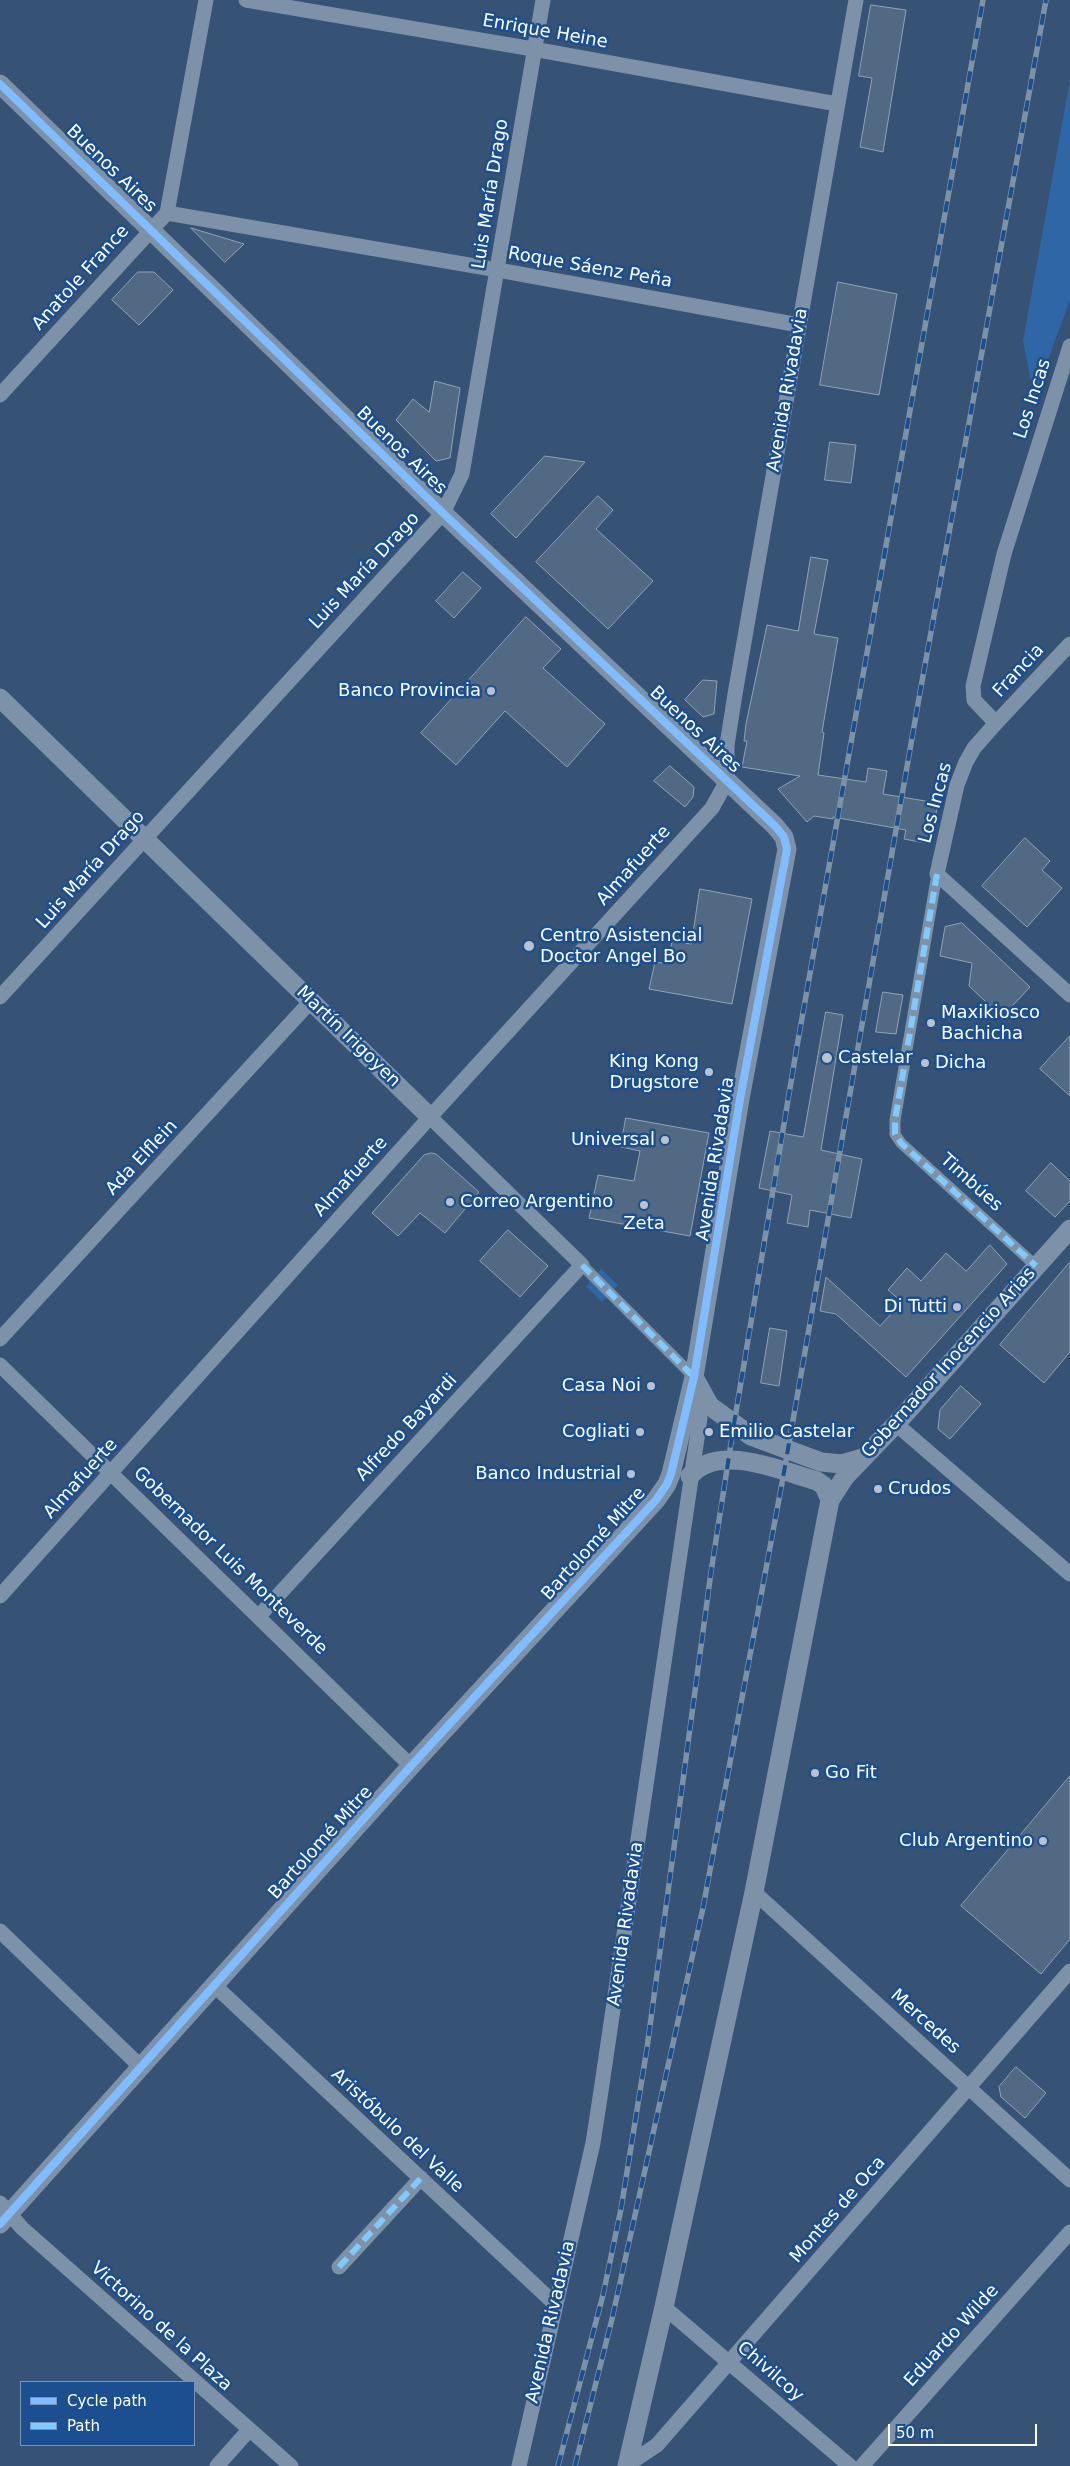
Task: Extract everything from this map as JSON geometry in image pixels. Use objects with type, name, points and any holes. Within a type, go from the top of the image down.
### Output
[{"type":"street","points":[[167,213],[206,0]]},
{"type":"street","name":"Enrique Heine","points":[[246,0],[837,104]]},
{"type":"street","name":"Luis María Drago","points":[[0,997],[443,513],[462,474],[498,270],[533,49],[543,0]]},
{"type":"street","name":"Avenida Rivadavia","points":[[727,782],[728,737],[856,0]]},
{"type":"street","name":"Buenos Aires","points":[[0,84],[443,513],[775,826],[784,837]]},
{"type":"street","name":"Anatole France","points":[[0,395],[167,213]]},
{"type":"street","name":"Roque Sáenz Peña","points":[[167,213],[498,270],[799,325]]},
{"type":"street","name":"Los Incas","points":[[895,1120],[937,874],[956,785],[974,748],[996,723],[974,700],[973,686],[1004,554],[1070,346]]},
{"type":"street","name":"Francia","points":[[996,723],[1070,644]]},
{"type":"street","name":"Martín Irigoyen","points":[[0,698],[582,1265],[694,1377]]},
{"type":"street","name":"Almafuerte","points":[[0,1596],[430,1117],[712,808],[727,782]]},
{"type":"street","name":"Avenida Rivadavia","points":[[667,1484],[694,1377],[740,1099],[787,849],[784,837]]},
{"type":"street","points":[[937,874],[1070,995]]},
{"type":"street","name":"Ada Elflein","points":[[0,1340],[311,1001]]},
{"type":"street","name":"Timbúes","points":[[895,1120],[895,1134],[901,1143],[1036,1266]]},
{"type":"street","name":"Gobernador Inocencio Arias","points":[[830,1500],[846,1477],[896,1424],[1070,1229]]},
{"type":"street","name":"Alfredo Bayardi","points":[[259,1616],[582,1265]]},
{"type":"street","name":"Gobernador Luis Monteverde","points":[[0,1364],[411,1766]]},
{"type":"street","points":[[694,1377],[710,1406],[751,1436],[821,1462],[842,1464],[864,1458]]},
{"type":"street","name":"Avenida Rivadavia","points":[[519,2466],[593,2143],[602,2091],[690,1476],[700,1418],[694,1377]]},
{"type":"street","points":[[896,1424],[1070,1574]]},
{"type":"street","points":[[627,2466],[664,2307],[754,1892],[830,1500],[824,1486],[817,1481],[749,1462],[719,1460],[707,1462],[698,1466],[690,1476]]},
{"type":"street","name":"Bartolomé Mitre","points":[[3,2214],[142,2068],[411,1766],[656,1500],[667,1484]]},
{"type":"street","name":"Mercedes","points":[[754,1892],[1070,2180]]},
{"type":"street","points":[[0,1931],[142,2068]]},
{"type":"street","name":"Montes de Oca","points":[[627,2466],[658,2444],[1070,1971]]},
{"type":"street","name":"Aristóbulo del Valle","points":[[214,1985],[555,2304]]},
{"type":"street","points":[[339,2267],[420,2178]]},
{"type":"street","name":"Victorino de la Plaza","points":[[3,2214],[22,2228],[194,2381]]},
{"type":"street","name":"Eduardo Wilde","points":[[862,2466],[1070,2232]]},
{"type":"street","name":"Chivilcoy","points":[[664,2307],[850,2466]]},
{"type":"street","name":"Victorino de la Plaza","points":[[195,2382],[291,2466]]},
{"type":"street","points":[[217,2466],[249,2430]]},
{"type":"shaded area","points":[[1070,79],[1070,300],[1034,398],[1023,341]]},
{"type":"shaded area","points":[[601,1269],[618,1285],[602,1302],[586,1286]]},
{"type":"building","points":[[871,5],[906,10],[883,152],[860,147],[872,78],[859,76]]},
{"type":"building","points":[[191,228],[244,244],[225,262]]},
{"type":"building","points":[[138,272],[154,272],[173,290],[139,325],[112,300]]},
{"type":"building","points":[[838,282],[897,294],[879,395],[820,385]]},
{"type":"building","points":[[435,381],[460,388],[450,458],[436,461],[396,420],[413,399],[429,412]]},
{"type":"building","points":[[830,442],[856,445],[851,483],[825,480]]},
{"type":"building","points":[[545,456],[585,462],[516,538],[491,514]]},
{"type":"building","points":[[598,496],[613,510],[596,529],[653,581],[608,629],[536,562]]},
{"type":"building","points":[[811,557],[828,560],[814,634],[838,638],[822,732],[824,733],[818,775],[866,782],[868,768],[887,771],[883,794],[938,803],[930,844],[904,839],[906,830],[833,817],[833,819],[814,816],[807,822],[778,789],[800,776],[742,767],[747,741],[744,741],[746,724],[767,625],[798,631]]},
{"type":"building","points":[[463,572],[481,588],[454,618],[436,601]]},
{"type":"building","name":"Banco Provincia","points":[[526,617],[561,649],[543,668],[605,724],[567,767],[505,711],[456,765],[421,733]]},
{"type":"building","points":[[703,680],[717,681],[714,714],[703,717],[685,700]]},
{"type":"building","points":[[670,766],[694,787],[693,797],[685,807],[654,781]]},
{"type":"building","points":[[1025,838],[1050,861],[1042,870],[1062,888],[1027,927],[982,886]]},
{"type":"building","points":[[700,889],[752,899],[732,1004],[649,989],[655,962],[668,964],[672,941],[691,944]]},
{"type":"building","points":[[962,923],[1030,987],[1002,1017],[969,986],[972,963],[940,956],[945,927]]},
{"type":"building","points":[[883,992],[903,995],[896,1034],[876,1032]]},
{"type":"building","points":[[826,1012],[843,1015],[821,1150],[862,1159],[851,1218],[810,1210],[808,1227],[787,1223],[792,1195],[759,1188],[770,1131],[803,1137]]},
{"type":"building","points":[[1070,1036],[1070,1096],[1040,1069]]},
{"type":"building","points":[[626,1118],[709,1133],[690,1236],[589,1218],[598,1175],[634,1181],[640,1151],[621,1147]]},
{"type":"building","points":[[436,1154],[479,1192],[445,1233],[420,1213],[398,1236],[372,1213],[424,1155]]},
{"type":"building","points":[[1051,1163],[1070,1181],[1070,1201],[1055,1217],[1026,1191]]},
{"type":"building","points":[[508,1230],[548,1266],[520,1297],[480,1261]]},
{"type":"building","points":[[990,1245],[1007,1264],[906,1377],[836,1314],[820,1311],[826,1277],[880,1326],[902,1302],[888,1290],[907,1268],[921,1281],[946,1253],[966,1271]]},
{"type":"building","points":[[1070,1262],[1070,1352],[1044,1383],[1000,1345]]},
{"type":"building","points":[[770,1328],[787,1331],[779,1386],[761,1383]]},
{"type":"building","points":[[961,1386],[981,1404],[950,1439],[938,1429],[940,1410]]},
{"type":"building","name":"Club Argentino","points":[[1070,1776],[1070,1939],[1041,1974],[961,1906]]},
{"type":"building","points":[[1016,2067],[1046,2093],[1025,2118],[1001,2097],[999,2087]]},
{"type":"railway","points":[[558,2466],[603,2295],[621,2209],[647,2048],[711,1572],[734,1424],[796,1052],[983,0]]},
{"type":"railway","points":[[575,2466],[612,2319],[703,1908],[784,1472],[919,698],[1046,0]]},
{"type":"marked path","points":[[937,874],[895,1120],[895,1134],[901,1143],[1036,1266]]},
{"type":"marked path","points":[[582,1265],[694,1377]]},
{"type":"marked path","points":[[339,2267],[421,2178]]},
{"type":"cycle path","points":[[0,84],[443,513],[775,826],[784,837],[787,849],[740,1099],[694,1377],[667,1484],[656,1500],[411,1766],[0,2224]]},
{"type":"place","name":"Banco Provincia","points":[[491,691]]},
{"type":"place","name":"Centro Asistencial Doctor Angel Bo","points":[[529,946]]},
{"type":"place","name":"Maxikiosco Bachicha","points":[[931,1023]]},
{"type":"place","name":"Castelar","points":[[827,1058]]},
{"type":"place","name":"Dicha","points":[[925,1063]]},
{"type":"place","name":"King Kong Drugstore","points":[[709,1072]]},
{"type":"place","name":"Universal","points":[[665,1140]]},
{"type":"place","name":"Correo Argentino","points":[[450,1202]]},
{"type":"place","name":"Zeta","points":[[644,1205]]},
{"type":"place","name":"Di Tutti","points":[[957,1307]]},
{"type":"place","name":"Casa Noi","points":[[651,1386]]},
{"type":"place","name":"Cogliati","points":[[640,1432]]},
{"type":"place","name":"Emilio Castelar","points":[[709,1432]]},
{"type":"place","name":"Banco Industrial","points":[[631,1474]]},
{"type":"place","name":"Crudos","points":[[878,1489]]},
{"type":"place","name":"Go Fit","points":[[815,1773]]},
{"type":"place","name":"Club Argentino","points":[[1043,1841]]}]
